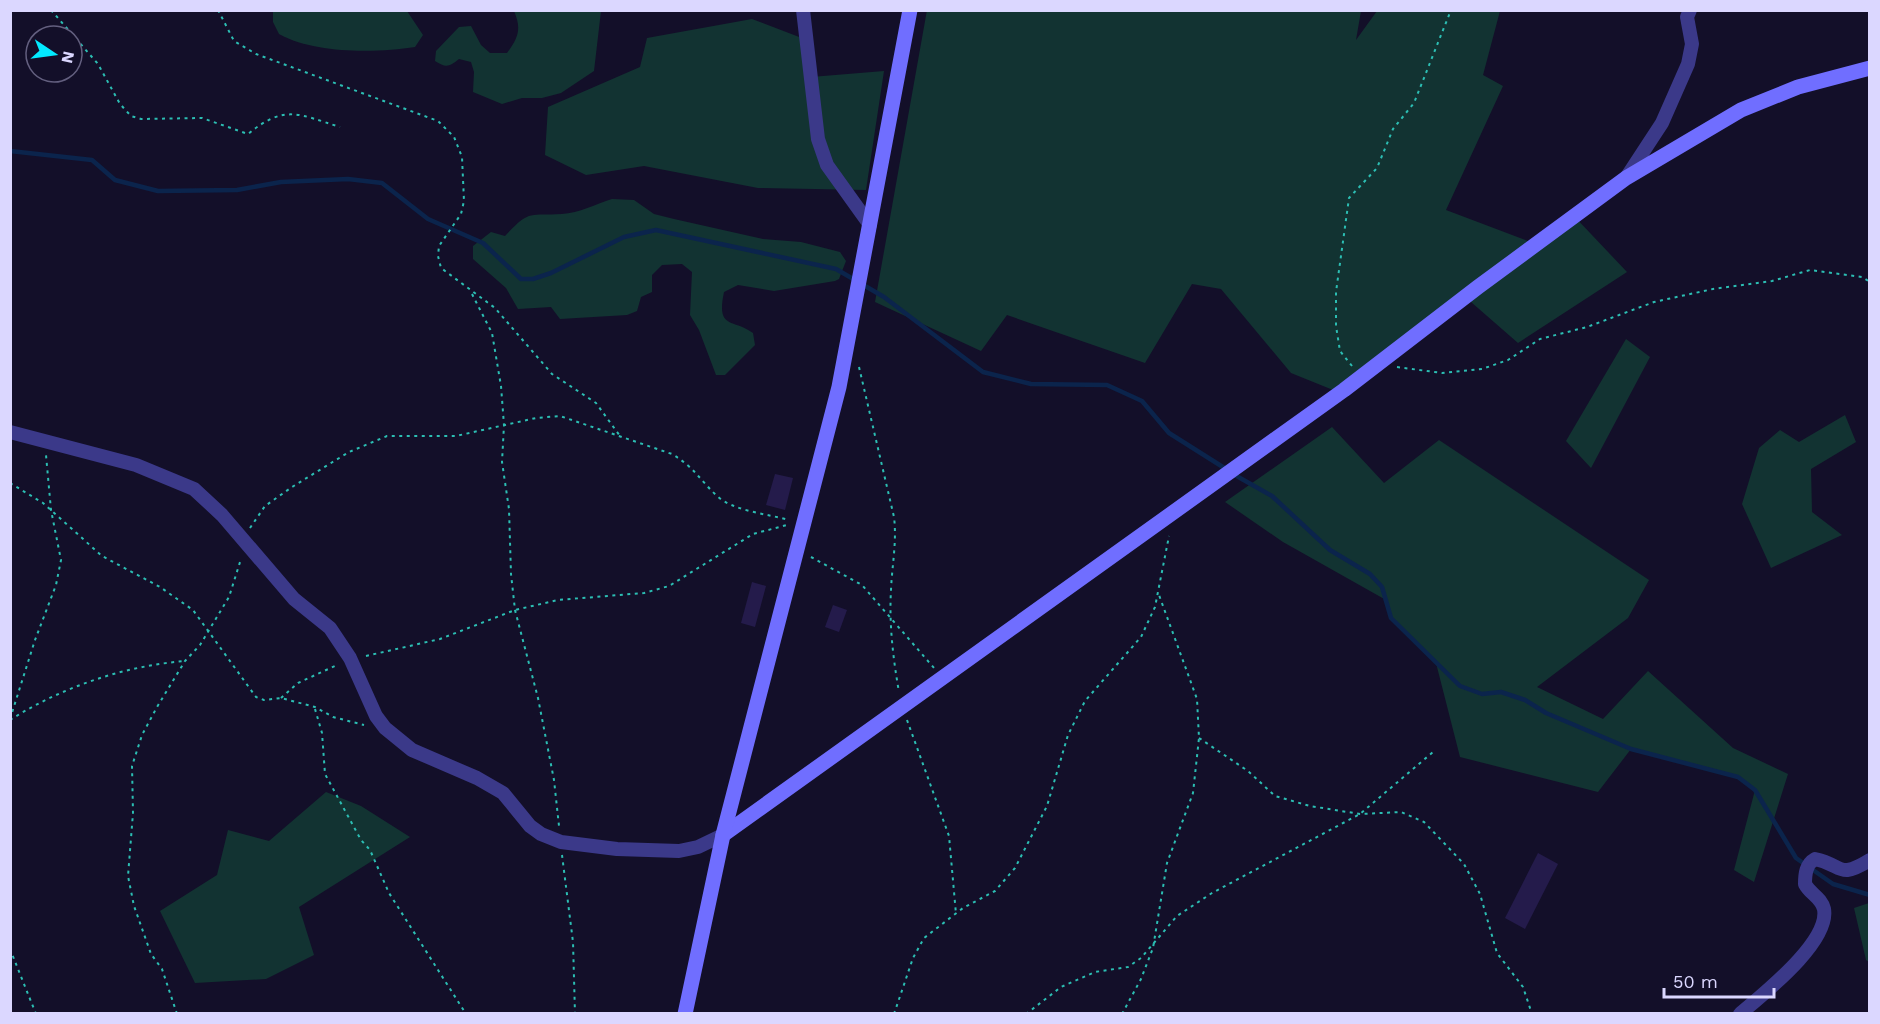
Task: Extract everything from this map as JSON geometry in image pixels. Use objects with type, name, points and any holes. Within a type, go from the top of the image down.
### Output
[{"type":"street","points":[[803,10],[818,139],[827,165],[870,225]]},
{"type":"street","points":[[685,1014],[723,835],[839,387],[910,10]]},
{"type":"street","points":[[1626,178],[1662,123],[1688,64],[1692,44],[1687,17],[1690,10]]},
{"type":"street","points":[[10,432],[136,465],[177,480],[194,489],[222,515],[294,599],[330,628],[351,661],[376,716],[385,728],[412,750],[477,778],[503,793],[530,826],[561,842],[617,849],[679,851],[698,847],[723,835],[941,677],[1172,515],[1360,378],[1626,178],[1741,110],[1798,87],[1869,68]]},
{"type":"street","points":[[1740,1014],[1793,968],[1825,918],[1823,907],[1805,884],[1805,872],[1810,862],[1815,859],[1824,861],[1836,869],[1847,872],[1869,860]]},
{"type":"path","points":[[51,10],[98,64],[120,104],[131,116],[202,118],[248,134],[266,120],[279,114],[302,115],[340,127]]},
{"type":"path","points":[[218,10],[234,41],[256,54],[438,121],[454,137],[462,157],[464,201],[461,214],[440,246],[438,256],[441,268],[472,294],[495,308],[552,374],[596,403],[620,436]]},
{"type":"path","points":[[1360,378],[1341,351],[1336,326],[1336,292],[1348,198],[1377,168],[1393,129],[1414,103],[1451,10]]},
{"type":"path","points":[[1379,363],[1411,371],[1442,374],[1482,369],[1508,360],[1540,339],[1587,327],[1654,302],[1713,289],[1772,281],[1809,270],[1862,277],[1869,282]]},
{"type":"path","points":[[472,294],[492,333],[504,426],[502,462],[509,509],[510,574],[515,610],[538,698],[554,780],[573,942],[575,1014]]},
{"type":"path","points":[[857,357],[897,539],[890,614],[902,705],[949,836],[956,914]]},
{"type":"path","points":[[177,1014],[162,969],[147,944],[134,906],[128,876],[133,813],[132,766],[142,735],[185,661],[209,630],[229,597],[252,521],[266,506],[349,452],[387,436],[456,436],[560,416],[672,454],[687,463],[717,496],[728,503],[804,523]]},
{"type":"path","points":[[10,719],[59,570],[60,560],[51,510],[45,440]]},
{"type":"path","points":[[10,483],[51,510],[102,556],[160,587],[193,610],[256,696],[264,700],[281,698],[315,707],[333,717],[354,724],[385,728]]},
{"type":"path","points":[[894,1014],[913,958],[924,938],[956,914],[995,891],[1015,867],[1047,806],[1068,735],[1086,701],[1141,637],[1159,595],[1172,515]]},
{"type":"path","points":[[281,698],[298,683],[326,669],[440,639],[515,610],[558,600],[644,593],[660,589],[753,534],[775,527],[804,523]]},
{"type":"path","points":[[797,550],[862,585],[890,614],[941,677]]},
{"type":"path","points":[[1122,1014],[1141,979],[1155,943],[1167,863],[1193,793],[1199,738],[1197,699],[1159,595]]},
{"type":"path","points":[[10,719],[36,704],[109,675],[158,663],[185,661]]},
{"type":"path","points":[[315,707],[322,733],[325,774],[361,840],[370,850],[389,893],[466,1014]]},
{"type":"path","points":[[1199,738],[1248,771],[1275,796],[1310,806],[1360,814],[1401,812],[1424,822],[1464,864],[1480,894],[1497,953],[1523,987],[1532,1014]]},
{"type":"path","points":[[1026,1014],[1061,987],[1095,972],[1128,967],[1155,943],[1177,916],[1212,893],[1360,814],[1433,752]]},
{"type":"path","points":[[10,949],[36,1014]]},
{"type":"green space","points":[[927,10],[1361,11],[1356,40],[1377,11],[1500,11],[1483,75],[1503,86],[1446,210],[1533,243],[1573,215],[1627,272],[1518,343],[1463,295],[1338,392],[1291,373],[1221,289],[1192,284],[1145,363],[1007,315],[981,351],[875,302]]},
{"type":"green space","points":[[273,11],[407,11],[423,35],[415,47],[364,51],[328,48],[294,41],[279,34],[273,22]]},
{"type":"green space","points":[[514,11],[601,11],[594,71],[561,93],[542,98],[522,98],[502,104],[473,92],[474,72],[471,62],[459,59],[447,66],[435,61],[436,51],[459,27],[471,26],[481,45],[490,53],[507,53],[518,33]]},
{"type":"green space","points":[[752,19],[807,40],[811,77],[884,71],[866,190],[758,188],[644,166],[586,175],[545,155],[548,107],[640,67],[647,38]]},
{"type":"green space","points":[[612,199],[634,200],[654,214],[674,219],[763,239],[801,242],[840,252],[846,261],[839,279],[835,281],[774,291],[738,285],[724,292],[722,312],[724,318],[753,333],[755,345],[725,375],[716,375],[699,330],[690,315],[692,272],[682,264],[662,265],[652,275],[652,292],[641,297],[637,311],[627,315],[560,319],[551,307],[518,309],[506,288],[473,259],[473,246],[491,232],[505,236],[520,221],[530,216],[568,213]]},
{"type":"green space","points":[[1626,339],[1650,357],[1591,468],[1566,441]]},
{"type":"green space","points":[[1845,415],[1856,442],[1811,469],[1812,512],[1842,535],[1771,568],[1742,504],[1759,448],[1780,430],[1799,442]]},
{"type":"green space","points":[[1332,427],[1384,483],[1439,440],[1649,580],[1628,618],[1537,687],[1603,719],[1648,671],[1733,748],[1788,774],[1754,882],[1734,870],[1755,790],[1738,777],[1631,749],[1598,792],[1460,757],[1436,663],[1391,618],[1386,600],[1283,542],[1225,502]]},
{"type":"green space","points":[[326,792],[361,806],[410,837],[299,907],[314,955],[266,979],[195,983],[160,911],[217,875],[228,830],[269,841]]},
{"type":"green space","points":[[1870,903],[1869,962],[1866,960],[1854,908]]},
{"type":"building","points":[[775,474],[793,478],[785,510],[766,505]]},
{"type":"building","points":[[752,582],[766,586],[755,627],[741,623]]},
{"type":"building","points":[[833,605],[847,610],[839,632],[825,627]]},
{"type":"building","points":[[1538,853],[1558,864],[1525,929],[1505,918]]},
{"type":"waterway","points":[[10,151],[92,160],[115,180],[158,191],[237,190],[281,182],[348,179],[382,183],[428,219],[483,243],[521,279],[533,279],[551,273],[624,237],[656,230],[836,269],[884,297],[983,372],[1031,384],[1107,385],[1142,401],[1169,433],[1226,469]]},
{"type":"waterway","points":[[1233,474],[1272,496],[1330,550],[1370,574],[1382,587],[1391,618],[1460,686],[1482,694],[1501,692],[1525,700],[1546,713],[1631,749],[1738,777],[1755,790],[1796,858],[1833,884],[1870,895]]}]
